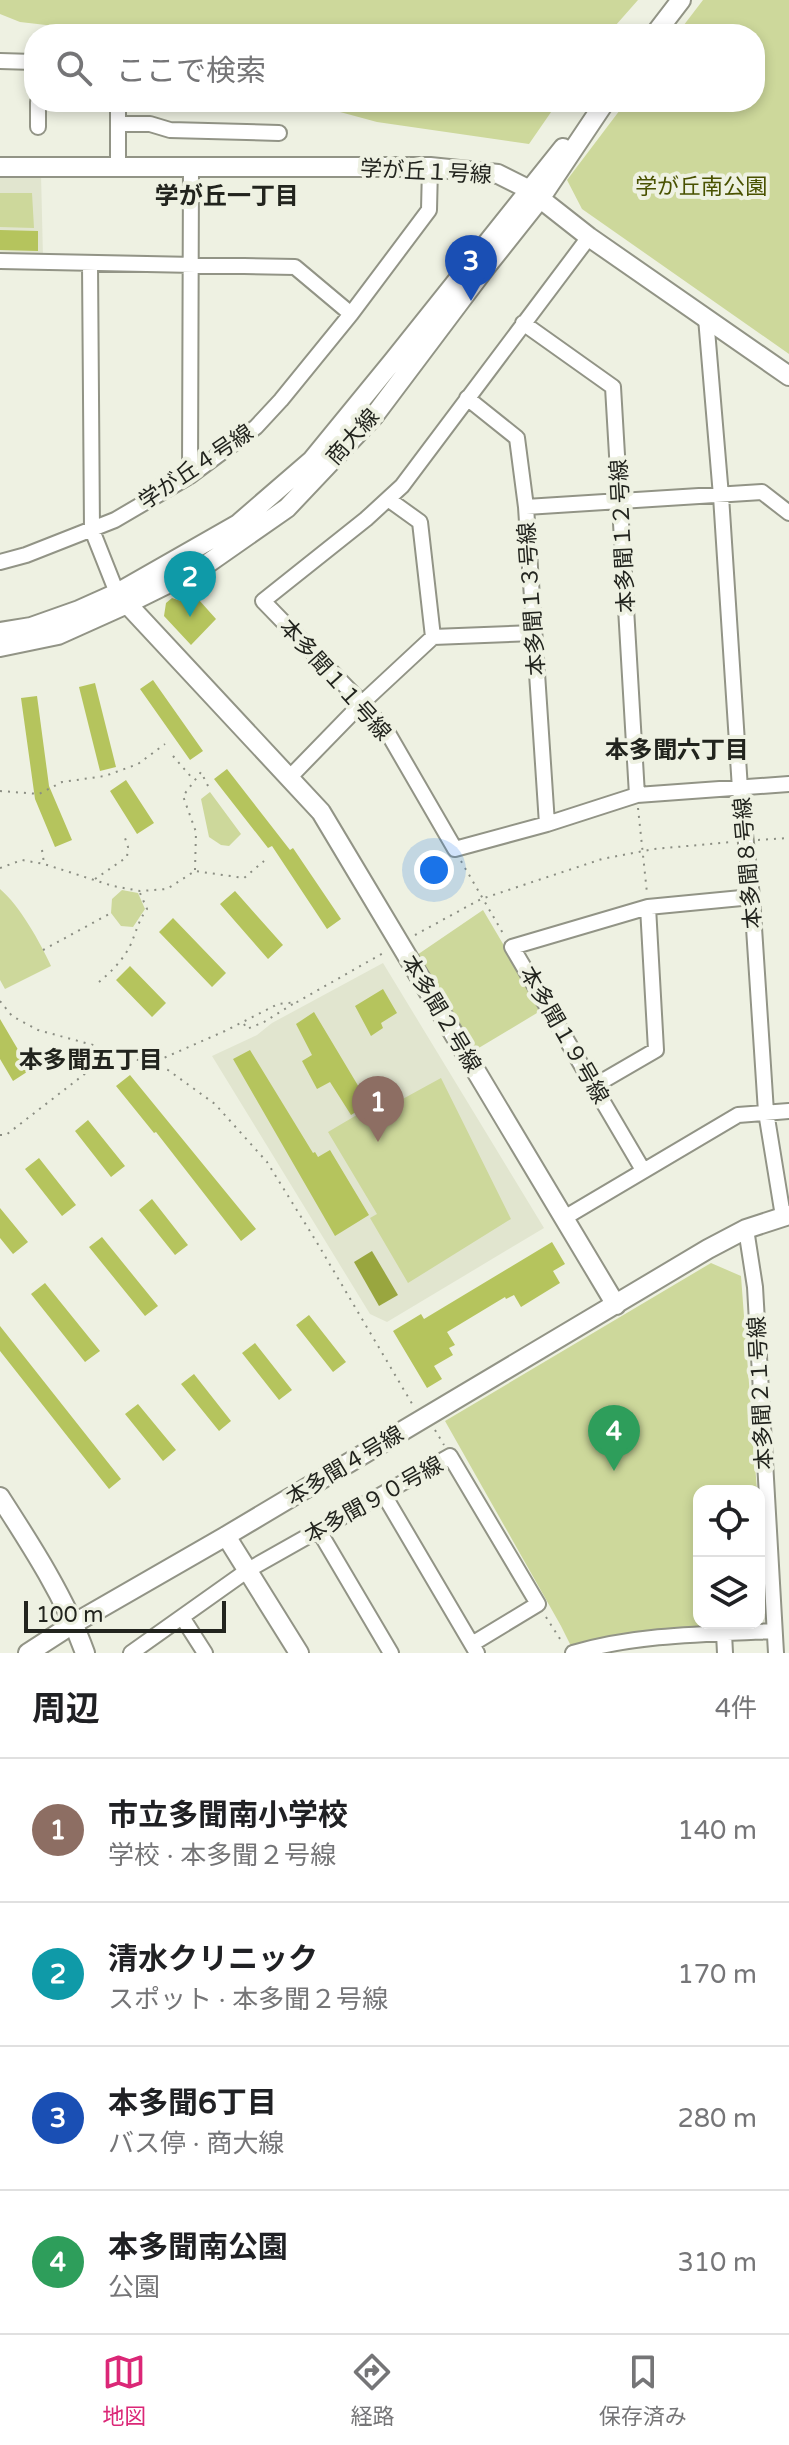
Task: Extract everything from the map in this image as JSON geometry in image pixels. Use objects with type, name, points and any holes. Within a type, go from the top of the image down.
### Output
[{"type":"street","points":[[663,24],[681,0]]},
{"type":"street","points":[[0,61],[24,62]]},
{"type":"street","points":[[38,112],[38,127]]},
{"type":"street","points":[[118,112],[118,167]]},
{"type":"street","name":"商大線","points":[[0,632],[31,627],[122,598],[204,566],[287,508],[374,416],[486,267],[534,194],[596,112]]},
{"type":"street","points":[[118,124],[150,124],[170,130],[250,125],[279,133]]},
{"type":"street","name":"学が丘１号線","points":[[0,167],[430,167],[498,174],[534,194],[589,237],[789,376]]},
{"type":"street","points":[[190,476],[191,167]]},
{"type":"street","name":"学が丘４号線","points":[[0,562],[92,530],[151,500],[190,476],[256,427],[351,314],[429,210],[430,167]]},
{"type":"street","name":"本多聞１１号線","points":[[455,849],[389,735],[263,601],[402,486],[589,237]]},
{"type":"street","points":[[0,261],[295,267],[351,314]]},
{"type":"street","points":[[90,264],[92,530],[122,598]]},
{"type":"street","name":"本多聞８号線","points":[[706,318],[766,1112],[786,1216]]},
{"type":"street","name":"本多聞１２号線","points":[[523,323],[613,387],[637,795]]},
{"type":"street","name":"本多聞１３号線","points":[[467,398],[517,438],[526,507],[547,824]]},
{"type":"street","points":[[526,507],[762,492],[789,513]]},
{"type":"street","points":[[388,499],[420,522],[433,637]]},
{"type":"street","name":"商大線","points":[[0,647],[58,635],[122,598]]},
{"type":"street","name":"本多聞２号線","points":[[122,598],[321,812],[616,1305]]},
{"type":"street","points":[[290,777],[362,703],[433,637],[534,633]]},
{"type":"street","points":[[455,849],[637,795],[789,784]]},
{"type":"street","name":"本多聞１９号線","points":[[643,1170],[512,947],[648,907],[752,897]]},
{"type":"street","points":[[594,1086],[656,1050],[648,907]]},
{"type":"street","points":[[564,1218],[738,1115],[789,1111]]},
{"type":"street","points":[[616,1305],[746,1229],[786,1216]]},
{"type":"street","name":"本多聞２１号線","points":[[746,1229],[755,1287],[776,1653]]},
{"type":"street","name":"本多聞４号線","points":[[28,1653],[616,1305]]},
{"type":"street","name":"本多聞９０号線","points":[[131,1653],[248,1570],[450,1456],[538,1604]]},
{"type":"street","points":[[384,1495],[475,1648],[538,1604]]},
{"type":"street","points":[[0,1497],[28,1540],[85,1653]]},
{"type":"street","points":[[319,1531],[391,1653]]},
{"type":"street","points":[[226,1536],[299,1653]]},
{"type":"street","points":[[182,1617],[205,1653]]},
{"type":"street","points":[[573,1653],[607,1643],[774,1631]]},
{"type":"street","points":[[724,1633],[725,1653]]},
{"type":"path","points":[[0,791],[39,794],[62,782],[105,776],[138,764],[165,744]]},
{"type":"path","points":[[173,756],[193,779]]},
{"type":"path","points":[[195,871],[196,832],[183,796],[201,772],[210,790]]},
{"type":"path","points":[[637,795],[648,907]]},
{"type":"path","points":[[94,880],[127,857],[125,838]]},
{"type":"path","points":[[242,1022],[247,1029],[264,1022],[481,899],[602,859],[642,851],[789,838]]},
{"type":"path","points":[[455,849],[481,899],[512,947]]},
{"type":"path","points":[[42,850],[44,864]]},
{"type":"path","points":[[0,868],[22,860],[140,891],[167,889],[195,871],[244,878],[264,861]]},
{"type":"path","points":[[99,982],[113,970],[128,949],[138,922],[147,909],[140,891]]},
{"type":"path","points":[[43,950],[111,913]]},
{"type":"path","points":[[0,1001],[12,1016],[38,1030],[168,1070],[215,1104],[267,1162],[424,1419],[450,1456]]},
{"type":"path","points":[[150,1064],[278,1004],[297,1002]]},
{"type":"path","points":[[264,1022],[267,1030]]},
{"type":"path","points":[[0,1135],[6,1135],[113,1052]]},
{"type":"path","points":[[538,1604],[561,1641]]},
{"type":"shaded area","points":[[0,174],[41,174],[43,257],[0,257]]},
{"type":"shaded area","points":[[383,963],[544,1228],[387,1322],[370,1314],[212,1056],[257,1035],[272,1023]]},
{"type":"shaded area","points":[[372,1251],[398,1295],[379,1306],[354,1262]]},
{"type":"green space","points":[[0,0],[638,0],[617,24],[37,24],[20,22],[0,14]]},
{"type":"green space","name":"学が丘南公園","points":[[703,0],[789,0],[789,354],[582,209],[567,180],[618,112],[765,112],[765,24],[685,24]]},
{"type":"green space","points":[[340,112],[551,112],[529,144],[377,122]]},
{"type":"green space","points":[[0,193],[32,193],[34,228],[0,227]]},
{"type":"green space","points":[[210,792],[241,834],[229,846],[209,837],[201,799]]},
{"type":"green space","points":[[0,889],[22,915],[51,966],[5,989],[0,980]]},
{"type":"green space","points":[[122,890],[138,893],[145,909],[133,927],[121,926],[111,913],[112,899]]},
{"type":"green space","points":[[483,910],[542,1010],[472,1052],[417,955]]},
{"type":"green space","points":[[441,1078],[511,1219],[408,1283],[370,1218],[377,1214],[328,1132],[394,1093],[399,1101]]},
{"type":"green space","points":[[711,1263],[741,1276],[757,1485],[693,1485],[693,1629],[594,1639],[572,1648],[445,1421]]},
{"type":"building","points":[[0,230],[38,231],[38,251],[0,250]]},
{"type":"building","points":[[191,591],[216,619],[191,645],[164,616],[166,603],[172,598],[181,601]]},
{"type":"building","points":[[153,680],[203,751],[190,760],[140,689]]},
{"type":"building","points":[[95,683],[116,767],[100,771],[79,687]]},
{"type":"building","points":[[37,696],[49,786],[72,840],[55,847],[35,799],[21,698]]},
{"type":"building","points":[[227,769],[290,850],[293,848],[341,919],[327,929],[272,846],[268,848],[214,779]]},
{"type":"building","points":[[126,780],[154,823],[137,834],[110,791]]},
{"type":"building","points":[[235,891],[283,945],[268,959],[220,904]]},
{"type":"building","points":[[173,918],[226,973],[212,987],[159,932]]},
{"type":"building","points":[[130,966],[166,1003],[152,1017],[116,980]]},
{"type":"building","points":[[383,989],[397,1013],[381,1023],[383,1028],[371,1036],[355,1006]]},
{"type":"building","points":[[314,1012],[369,1104],[351,1115],[330,1082],[317,1089],[302,1061],[312,1055],[296,1024]]},
{"type":"building","points":[[0,1019],[30,1070],[13,1081],[0,1059]]},
{"type":"building","points":[[250,1050],[313,1153],[318,1157],[330,1150],[369,1215],[335,1236],[233,1059]]},
{"type":"building","points":[[130,1075],[256,1229],[241,1241],[116,1086]]},
{"type":"building","points":[[88,1120],[125,1166],[111,1177],[75,1131]]},
{"type":"building","points":[[39,1158],[76,1205],[62,1216],[25,1169]]},
{"type":"building","points":[[152,1199],[188,1245],[175,1255],[139,1210]]},
{"type":"building","points":[[0,1208],[28,1242],[13,1254],[0,1238]]},
{"type":"building","points":[[102,1237],[158,1306],[145,1316],[89,1247]]},
{"type":"building","points":[[552,1242],[565,1264],[553,1271],[560,1283],[521,1307],[514,1295],[505,1297],[447,1332],[455,1345],[449,1348],[453,1355],[434,1366],[442,1379],[427,1388],[393,1331],[421,1314],[424,1319]]},
{"type":"building","points":[[45,1283],[100,1351],[85,1362],[31,1294]]},
{"type":"building","points":[[309,1315],[346,1362],[333,1372],[296,1325]]},
{"type":"building","points":[[0,1326],[121,1479],[109,1489],[0,1351]]},
{"type":"building","points":[[255,1343],[292,1390],[279,1400],[242,1353]]},
{"type":"building","points":[[194,1374],[231,1421],[219,1431],[181,1384]]},
{"type":"building","points":[[138,1404],[176,1450],[163,1461],[125,1414]]},
{"type":"place","name":"本多聞6丁目","points":[[471,301]]},
{"type":"place","name":"清水クリニック","points":[[190,617]]},
{"type":"place","name":"市立多聞南小学校","points":[[378,1142]]},
{"type":"place","name":"本多聞南公園","points":[[614,1471]]},
{"type":"district","name":"学が丘一丁目","points":[[227,196]]},
{"type":"district","name":"本多聞六丁目","points":[[677,750]]},
{"type":"district","name":"本多聞五丁目","points":[[91,1060]]}]
